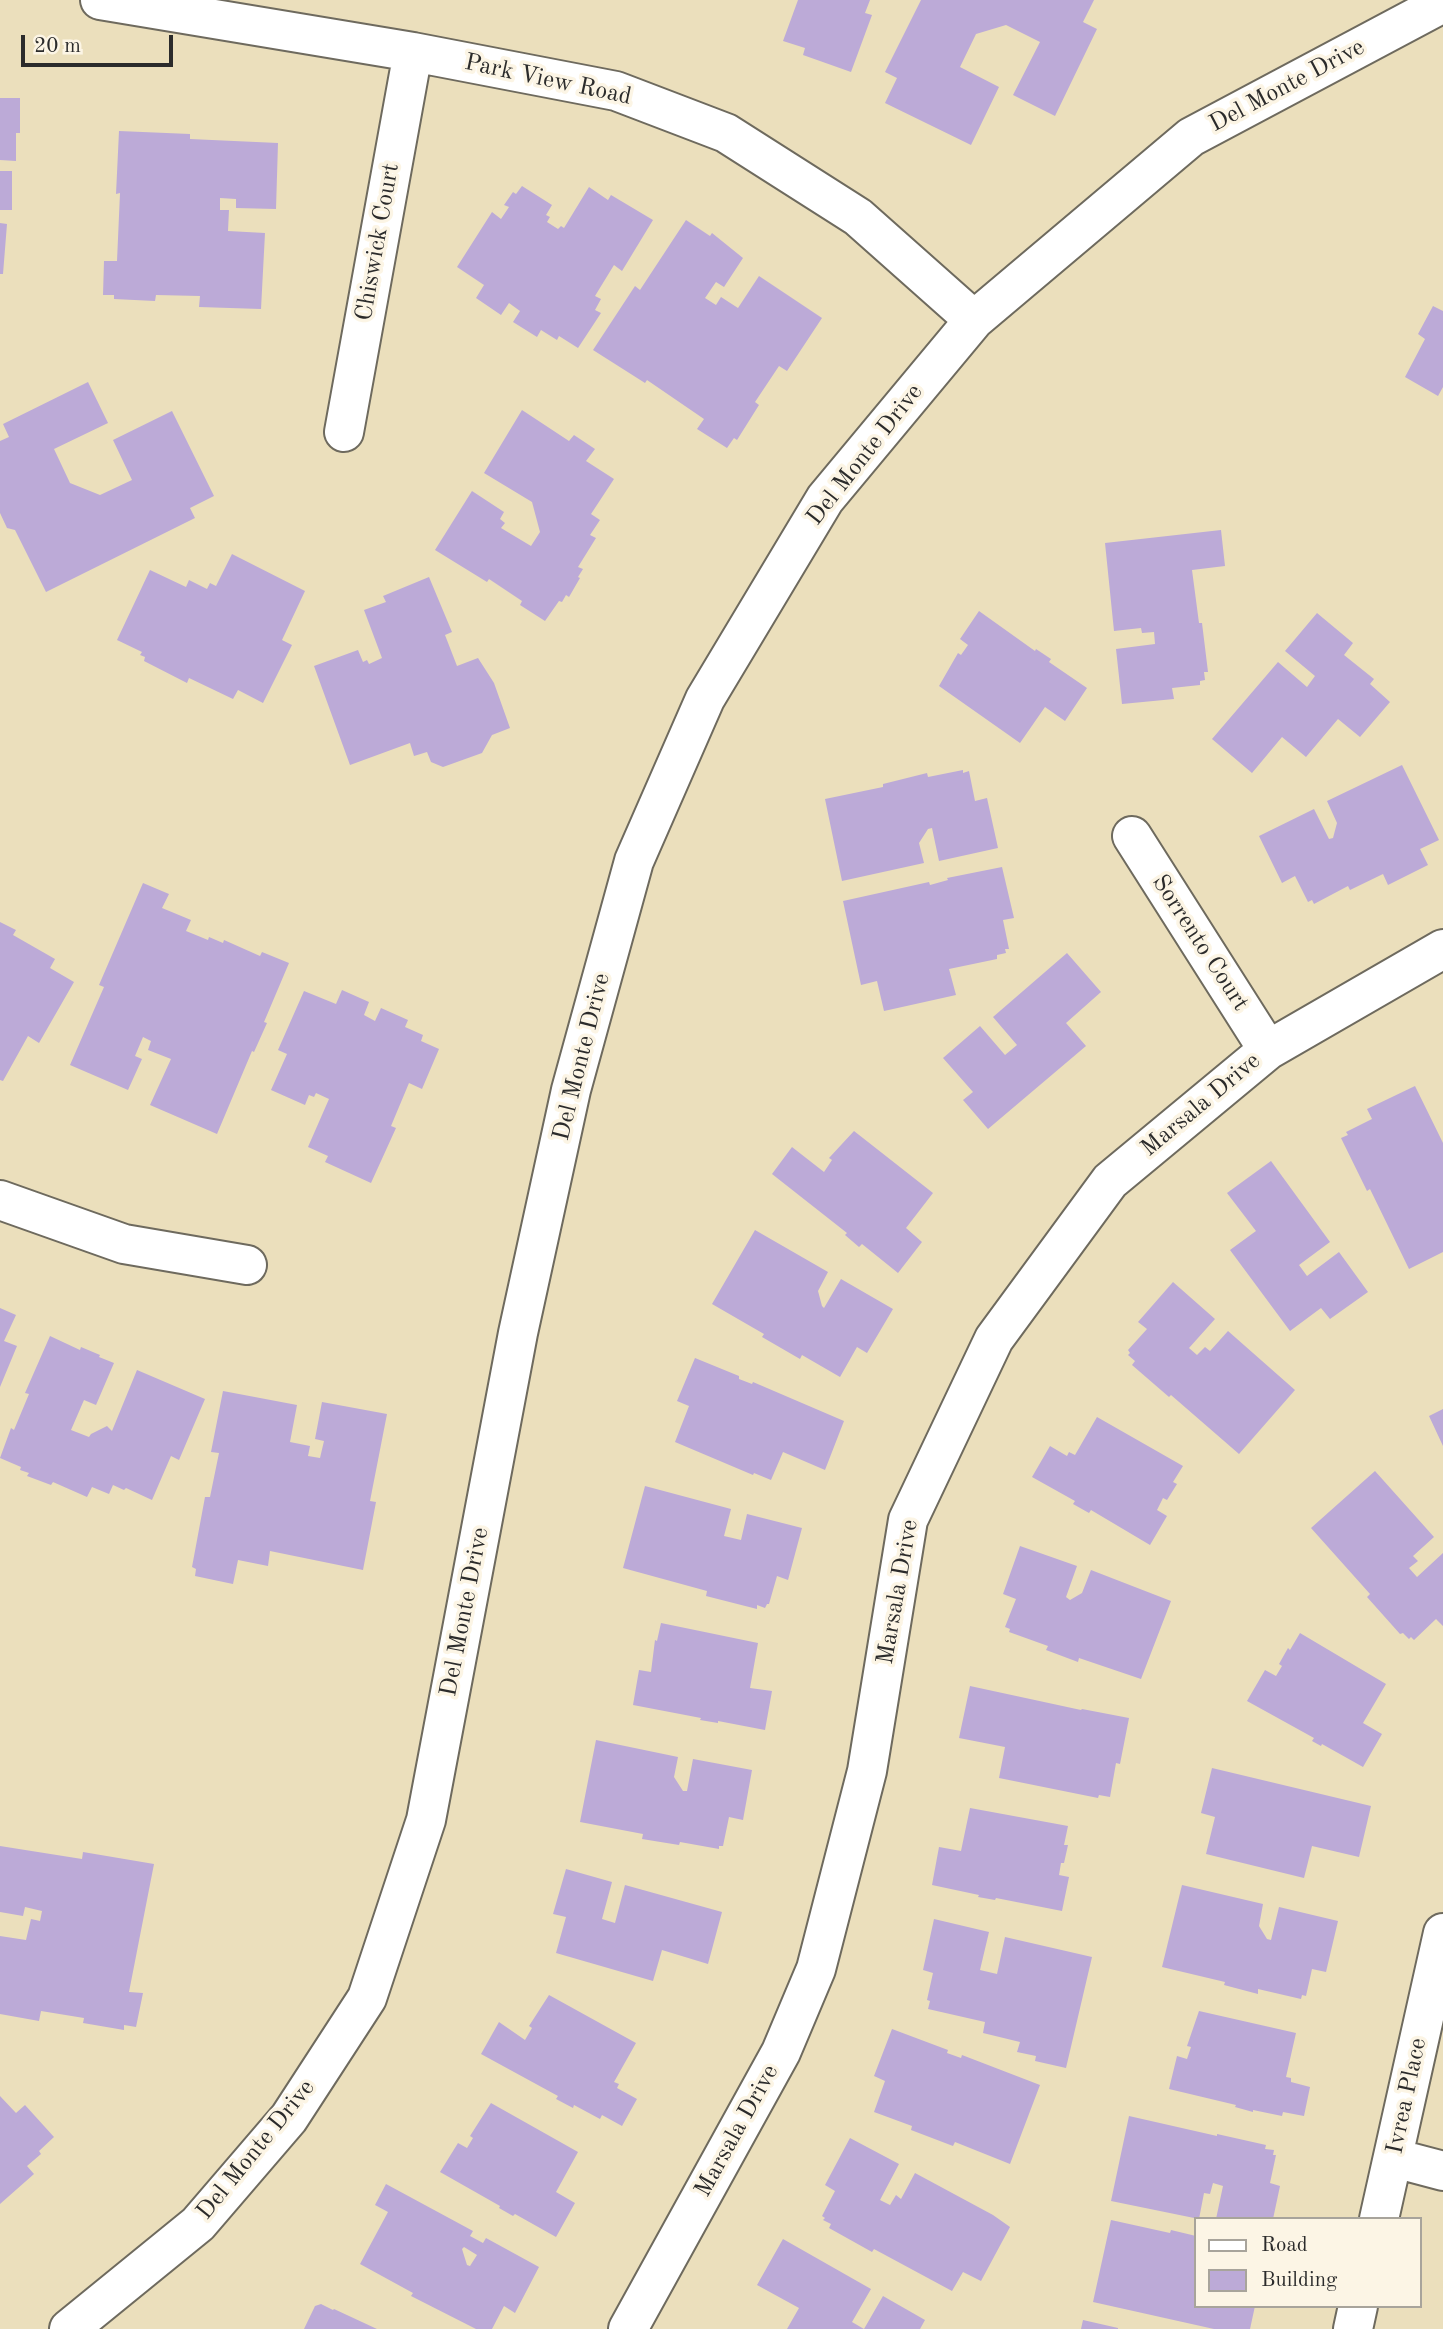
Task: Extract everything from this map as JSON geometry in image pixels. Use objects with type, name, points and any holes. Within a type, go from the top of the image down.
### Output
[{"type":"street","name":"Park View Road","points":[[100,0],[412,52],[616,91],[726,133],[858,217],[974,320]]},
{"type":"street","name":"Del Monte Drive","points":[[69,2329],[198,2224],[289,2118],[367,1998],[426,1820],[518,1333],[571,1090],[634,861],[705,699],[825,499],[974,320],[1191,137],[1443,3]]},
{"type":"street","name":"Chiswick Court","points":[[344,432],[412,52]]},
{"type":"street","name":"Sorrento Court","points":[[1132,836],[1268,1050]]},
{"type":"street","name":"Marsala Drive","points":[[628,2329],[781,2052],[816,1969],[867,1771],[908,1520],[995,1339],[1110,1181],[1268,1050],[1443,949]]},
{"type":"street","points":[[0,1200],[124,1244],[247,1265]]},
{"type":"street","name":"Ivrea Place","points":[[1379,2217],[1443,1933]]},
{"type":"street","points":[[1394,2158],[1443,2171]]},
{"type":"street","points":[[1353,2329],[1358,2308]]},
{"type":"building","points":[[798,0],[870,0],[865,13],[872,15],[851,72],[803,55],[805,48],[783,41]]},
{"type":"building","points":[[921,0],[1094,0],[1083,22],[1097,29],[1055,116],[1013,95],[1040,42],[1006,25],[976,34],[960,67],[999,87],[971,145],[885,103],[897,78],[885,72]]},
{"type":"building","points":[[0,98],[20,98],[20,133],[16,133],[16,161],[0,160]]},
{"type":"building","points":[[119,131],[190,134],[190,139],[278,143],[276,209],[236,208],[236,199],[220,198],[220,210],[229,210],[228,231],[265,233],[261,309],[199,307],[200,296],[156,295],[155,301],[114,299],[114,295],[103,295],[104,261],[117,261]]},
{"type":"building","points":[[0,171],[12,171],[12,210],[0,210]]},
{"type":"building","points":[[522,186],[552,205],[546,215],[550,217],[547,222],[558,229],[561,226],[564,228],[589,187],[608,200],[611,195],[653,220],[622,271],[614,265],[595,296],[601,299],[595,310],[601,313],[578,348],[559,336],[557,340],[541,330],[537,337],[513,322],[520,311],[509,303],[501,315],[476,298],[484,285],[457,267],[492,212],[501,219],[509,207],[504,205],[513,192],[516,194]]},
{"type":"building","points":[[686,220],[710,236],[712,233],[743,258],[724,287],[716,282],[705,298],[716,305],[721,297],[738,308],[759,276],[822,318],[787,371],[779,366],[755,402],[759,405],[737,440],[734,438],[727,448],[697,429],[704,419],[647,380],[645,383],[593,350],[635,286],[640,290]]},
{"type":"building","points":[[0,223],[7,224],[3,274],[0,274]]},
{"type":"building","points":[[1433,306],[1443,311],[1443,387],[1438,396],[1405,377],[1425,339],[1418,334]]},
{"type":"building","points":[[88,382],[108,423],[54,449],[70,483],[100,495],[132,480],[113,440],[172,411],[214,496],[190,508],[195,518],[46,592],[15,530],[7,528],[0,513],[0,441],[9,437],[3,424]]},
{"type":"building","points":[[522,410],[569,441],[574,435],[595,449],[586,461],[614,479],[591,514],[600,520],[590,535],[596,538],[578,567],[583,569],[578,577],[580,578],[569,597],[566,595],[562,602],[559,601],[545,621],[520,605],[522,601],[489,579],[487,582],[435,550],[472,491],[504,512],[500,519],[505,523],[501,528],[531,546],[540,532],[532,502],[484,473]]},
{"type":"building","points":[[1221,530],[1225,566],[1192,570],[1208,672],[1204,672],[1205,680],[1200,681],[1200,685],[1172,688],[1174,699],[1122,704],[1116,649],[1155,644],[1154,632],[1142,633],[1141,628],[1114,631],[1105,543]]},
{"type":"building","points":[[232,554],[305,591],[282,640],[292,645],[263,703],[238,690],[233,699],[189,678],[187,683],[144,661],[145,657],[140,655],[142,652],[117,640],[150,570],[186,587],[189,580],[207,589],[210,583],[216,586]]},
{"type":"building","points":[[429,577],[452,632],[445,635],[457,666],[478,658],[494,683],[510,728],[492,735],[482,753],[443,767],[431,762],[427,752],[414,756],[410,743],[350,765],[314,666],[358,650],[363,662],[367,660],[369,664],[382,658],[364,610],[386,602],[383,596]]},
{"type":"building","points":[[979,611],[1035,651],[1036,649],[1051,659],[1049,662],[1087,688],[1065,721],[1045,707],[1020,743],[939,686],[958,653],[961,655],[968,645],[960,639]]},
{"type":"building","points":[[1317,613],[1353,643],[1344,655],[1374,679],[1370,684],[1390,702],[1360,737],[1338,719],[1306,757],[1282,737],[1252,773],[1212,739],[1278,662],[1307,687],[1315,676],[1285,651]]},
{"type":"building","points":[[1402,765],[1439,840],[1420,849],[1428,865],[1388,885],[1383,874],[1350,890],[1348,886],[1314,904],[1312,900],[1308,902],[1295,876],[1282,883],[1259,836],[1314,809],[1329,839],[1333,838],[1337,823],[1327,801]]},
{"type":"building","points":[[963,770],[963,773],[969,771],[975,801],[987,798],[998,848],[939,861],[932,828],[928,829],[919,843],[924,863],[842,881],[825,799],[883,787],[883,784],[927,773],[928,777]]},
{"type":"building","points":[[1002,867],[1014,918],[1003,920],[1009,949],[1005,949],[1006,953],[997,955],[997,959],[949,969],[956,995],[884,1011],[877,981],[861,985],[843,901],[929,882],[930,885],[948,880],[947,878]]},
{"type":"building","points":[[143,883],[169,894],[162,908],[191,920],[186,931],[208,940],[209,937],[223,943],[224,940],[260,956],[262,952],[289,963],[264,1022],[267,1023],[254,1052],[252,1051],[217,1134],[150,1105],[171,1059],[148,1050],[151,1041],[143,1037],[135,1056],[142,1059],[128,1090],[70,1065],[104,987],[99,985]]},
{"type":"building","points":[[0,922],[16,930],[13,935],[55,959],[50,968],[74,982],[39,1043],[28,1036],[3,1081],[0,1080]]},
{"type":"building","points":[[1067,953],[1101,992],[1066,1023],[1086,1046],[988,1129],[963,1100],[973,1092],[943,1058],[980,1026],[1005,1055],[1017,1045],[993,1017]]},
{"type":"building","points":[[342,990],[369,1002],[364,1015],[375,1021],[381,1008],[408,1020],[405,1027],[423,1035],[421,1041],[439,1049],[422,1089],[409,1083],[391,1126],[396,1128],[371,1183],[325,1162],[328,1156],[308,1147],[329,1099],[316,1093],[314,1097],[309,1095],[305,1105],[271,1090],[287,1054],[278,1050],[304,991],[336,1004]]},
{"type":"building","points":[[1415,1086],[1443,1143],[1443,1252],[1409,1269],[1370,1189],[1367,1191],[1341,1138],[1348,1135],[1346,1132],[1372,1119],[1367,1109]]},
{"type":"building","points":[[854,1131],[933,1193],[906,1228],[922,1242],[898,1273],[862,1244],[859,1247],[845,1235],[847,1233],[772,1174],[792,1147],[824,1172],[832,1160],[829,1158]]},
{"type":"building","points":[[1271,1161],[1330,1242],[1299,1265],[1307,1276],[1339,1252],[1368,1292],[1330,1319],[1321,1308],[1290,1331],[1230,1250],[1256,1231],[1227,1193]]},
{"type":"building","points":[[755,1230],[828,1272],[818,1291],[824,1308],[841,1279],[893,1309],[867,1353],[857,1347],[840,1377],[802,1355],[800,1359],[762,1337],[764,1334],[712,1304]]},
{"type":"building","points":[[1173,1282],[1215,1319],[1189,1348],[1197,1355],[1205,1347],[1210,1351],[1228,1331],[1295,1390],[1239,1454],[1132,1365],[1135,1361],[1128,1355],[1128,1350],[1147,1329],[1138,1322]]},
{"type":"building","points":[[0,1308],[16,1315],[4,1341],[17,1346],[0,1387]]},
{"type":"building","points":[[50,1336],[114,1363],[96,1405],[84,1400],[71,1430],[89,1437],[107,1426],[112,1431],[137,1370],[205,1399],[179,1460],[171,1456],[152,1500],[113,1485],[109,1494],[92,1487],[87,1497],[53,1482],[51,1485],[27,1476],[29,1473],[20,1470],[21,1467],[0,1458],[11,1428],[14,1430],[29,1394],[25,1393]]},
{"type":"building","points":[[695,1358],[739,1376],[739,1379],[752,1384],[753,1382],[844,1421],[825,1470],[783,1452],[771,1480],[675,1442],[689,1406],[677,1401]]},
{"type":"building","points":[[223,1391],[297,1405],[290,1442],[310,1446],[308,1456],[320,1458],[324,1441],[315,1439],[322,1402],[387,1414],[370,1501],[376,1502],[363,1570],[270,1551],[268,1566],[238,1560],[233,1584],[195,1576],[196,1569],[192,1567],[205,1497],[210,1497],[219,1453],[211,1452]]},
{"type":"building","points":[[1443,1409],[1443,1446],[1429,1416]]},
{"type":"building","points":[[1097,1417],[1183,1466],[1173,1482],[1177,1484],[1167,1500],[1163,1498],[1157,1510],[1167,1516],[1150,1545],[1091,1510],[1089,1513],[1073,1504],[1075,1501],[1032,1477],[1050,1446],[1067,1456],[1069,1452],[1075,1455]]},
{"type":"building","points":[[1375,1471],[1434,1537],[1413,1556],[1418,1561],[1409,1568],[1417,1577],[1443,1553],[1443,1626],[1436,1619],[1414,1640],[1403,1633],[1400,1634],[1367,1597],[1370,1594],[1311,1528]]},
{"type":"building","points":[[645,1486],[731,1509],[724,1536],[741,1540],[747,1514],[802,1528],[788,1580],[777,1576],[769,1604],[765,1608],[757,1605],[757,1609],[706,1596],[707,1591],[623,1568]]},
{"type":"building","points":[[1020,1546],[1077,1566],[1066,1597],[1070,1600],[1082,1593],[1091,1570],[1171,1601],[1141,1679],[1079,1658],[1078,1662],[1046,1650],[1048,1646],[1009,1632],[1010,1629],[1005,1627],[1016,1599],[1003,1594]]},
{"type":"building","points":[[661,1623],[758,1643],[750,1688],[772,1691],[765,1730],[700,1720],[701,1718],[633,1705],[639,1670],[651,1672],[655,1640],[657,1641]]},
{"type":"building","points":[[1300,1633],[1386,1684],[1363,1723],[1382,1734],[1363,1767],[1312,1741],[1314,1738],[1247,1701],[1265,1670],[1276,1676],[1282,1666],[1279,1664]]},
{"type":"building","points":[[970,1686],[1129,1718],[1120,1764],[1116,1763],[1110,1797],[1099,1795],[1098,1798],[999,1778],[1005,1747],[959,1738]]},
{"type":"building","points":[[596,1740],[678,1757],[674,1777],[683,1791],[687,1791],[693,1759],[752,1770],[743,1820],[729,1817],[723,1846],[719,1846],[719,1849],[642,1839],[643,1834],[580,1822]]},
{"type":"building","points":[[1212,1768],[1371,1806],[1359,1857],[1312,1846],[1304,1878],[1206,1854],[1215,1817],[1201,1813]]},
{"type":"building","points":[[970,1808],[1068,1826],[1064,1845],[1068,1845],[1059,1875],[1069,1877],[1062,1911],[978,1897],[979,1895],[932,1885],[939,1847],[961,1851]]},
{"type":"building","points":[[0,1846],[82,1859],[83,1852],[154,1864],[129,1992],[143,1993],[136,2027],[124,2025],[124,2030],[83,2023],[84,2018],[41,2011],[39,2021],[0,2014],[0,1936],[26,1940],[31,1919],[40,1921],[42,1911],[25,1907],[23,1916],[0,1912]]},
{"type":"building","points":[[566,1869],[612,1882],[602,1919],[615,1923],[625,1885],[722,1912],[708,1964],[662,1950],[653,1981],[556,1953],[566,1917],[553,1914]]},
{"type":"building","points":[[1182,1885],[1263,1904],[1259,1926],[1267,1939],[1271,1940],[1279,1907],[1338,1921],[1326,1972],[1312,1969],[1306,1996],[1302,1995],[1301,1999],[1258,1989],[1258,1994],[1224,1985],[1225,1982],[1162,1967]]},
{"type":"building","points":[[934,1919],[989,1932],[980,1970],[997,1974],[1005,1937],[1092,1957],[1066,2068],[1035,2061],[1036,2056],[1017,2052],[1020,2042],[983,2033],[985,2022],[928,2009],[930,2001],[927,2000],[933,1973],[923,1970]]},
{"type":"building","points":[[549,1995],[636,2043],[614,2082],[619,2084],[617,2088],[637,2099],[622,2126],[602,2115],[600,2119],[574,2105],[573,2108],[556,2099],[558,2096],[481,2054],[499,2022],[525,2040],[532,2028],[529,2026]]},
{"type":"building","points":[[1199,2011],[1296,2033],[1286,2077],[1291,2078],[1291,2082],[1310,2087],[1304,2116],[1283,2112],[1282,2116],[1253,2112],[1235,2107],[1236,2105],[1169,2089],[1177,2056],[1187,2059],[1191,2047],[1187,2046]]},
{"type":"building","points":[[892,2029],[948,2050],[947,2053],[961,2058],[962,2055],[1040,2085],[1010,2164],[955,2142],[953,2146],[911,2130],[912,2126],[874,2112],[885,2081],[874,2076]]},
{"type":"building","points":[[0,2096],[16,2113],[25,2105],[54,2137],[27,2166],[34,2174],[0,2204]]},
{"type":"building","points":[[491,2103],[578,2152],[556,2192],[575,2203],[556,2237],[515,2214],[513,2216],[440,2172],[458,2143],[467,2148],[473,2138],[470,2136]]},
{"type":"building","points":[[1129,2116],[1266,2145],[1265,2149],[1274,2150],[1273,2155],[1276,2155],[1270,2183],[1280,2186],[1273,2217],[1216,2217],[1223,2186],[1213,2183],[1210,2194],[1204,2193],[1199,2217],[1194,2218],[1111,2201]]},
{"type":"building","points":[[850,2138],[899,2164],[880,2200],[890,2205],[896,2195],[901,2199],[915,2173],[1010,2227],[981,2281],[963,2272],[952,2291],[829,2228],[831,2224],[823,2220],[825,2218],[822,2216],[835,2191],[825,2185]]},
{"type":"building","points":[[386,2184],[473,2231],[470,2236],[483,2243],[486,2238],[539,2267],[515,2313],[504,2306],[492,2329],[476,2329],[411,2296],[413,2293],[360,2264],[388,2212],[375,2205]],"holes":[[[464,2247],[477,2255],[470,2266],[467,2265],[462,2249]]]},
{"type":"building","points":[[1111,2220],[1194,2236],[1194,2308],[1255,2308],[1250,2329],[1214,2329],[1093,2302]]},
{"type":"building","points":[[783,2239],[871,2289],[852,2322],[864,2329],[787,2329],[799,2308],[757,2285]]},
{"type":"building","points":[[883,2296],[925,2320],[920,2329],[864,2329]]},
{"type":"building","points":[[321,2304],[377,2329],[304,2329],[315,2306]]},
{"type":"building","points":[[1083,2320],[1118,2328],[1118,2329],[1081,2329]]}]
